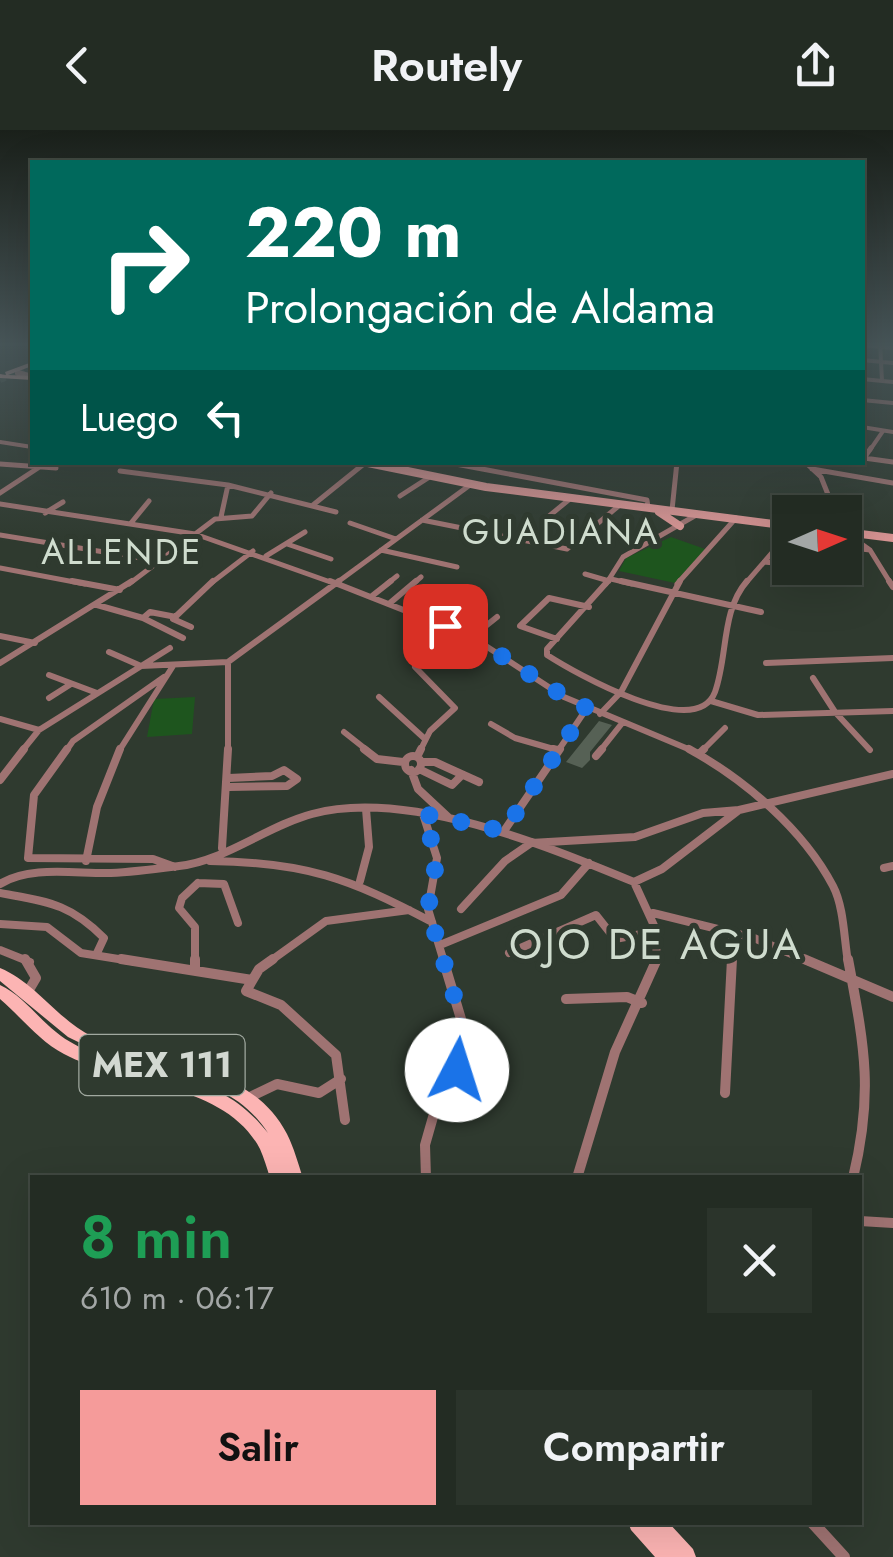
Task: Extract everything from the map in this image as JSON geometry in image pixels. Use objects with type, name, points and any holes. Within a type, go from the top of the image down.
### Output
[{"type":"main road","points":[[372,465],[470,485],[649,507],[675,505],[698,514],[772,523]]},
{"type":"main road","points":[[649,507],[680,526]]},
{"type":"main road","points":[[862,534],[893,538]]},
{"type":"main road","name":"MEX 111","points":[[0,974],[85,1040],[218,1080],[250,1096],[286,1144],[293,1175]]},
{"type":"main road","name":"MEX 111","points":[[0,991],[70,1050],[208,1092],[240,1109],[274,1154],[278,1175]]},
{"type":"main road","points":[[642,1525],[670,1557]]},
{"type":"main road","points":[[656,1525],[685,1557]]},
{"type":"street","points":[[865,428],[893,432]]},
{"type":"street","points":[[865,457],[883,431]]},
{"type":"street","points":[[0,442],[30,447]]},
{"type":"street","points":[[865,458],[893,462]]},
{"type":"street","points":[[0,464],[56,468]]},
{"type":"street","points":[[313,505],[362,465]]},
{"type":"street","points":[[400,496],[453,465]]},
{"type":"street","points":[[459,465],[646,500],[649,507]]},
{"type":"street","points":[[675,505],[678,465]]},
{"type":"street","points":[[809,465],[821,476],[828,495]]},
{"type":"street","points":[[0,493],[40,467]]},
{"type":"street","points":[[812,468],[893,484]]},
{"type":"street","points":[[120,471],[228,484],[336,512]]},
{"type":"street","points":[[221,517],[228,484]]},
{"type":"street","points":[[109,652],[141,666],[228,662],[470,485]]},
{"type":"street","points":[[0,663],[120,590],[221,517],[252,516],[272,493]]},
{"type":"street","points":[[543,521],[571,498]]},
{"type":"street","points":[[131,522],[149,501]]},
{"type":"street","points":[[45,513],[62,502]]},
{"type":"street","points":[[0,504],[131,522],[195,534],[253,551],[472,637],[526,674],[587,708],[700,753],[801,838],[827,872],[854,979],[865,1052],[868,1120],[854,1175]]},
{"type":"street","points":[[422,520],[567,548],[621,504]]},
{"type":"street","points":[[698,514],[623,557],[610,580],[546,652],[552,659],[622,692],[678,712],[711,701],[758,715],[893,711]]},
{"type":"street","points":[[600,714],[622,692],[670,592],[736,518]]},
{"type":"street","points":[[350,523],[396,539]]},
{"type":"street","points":[[266,556],[305,532]]},
{"type":"street","points":[[0,535],[159,561]]},
{"type":"street","points":[[871,550],[879,536]]},
{"type":"street","points":[[286,544],[331,559]]},
{"type":"street","points":[[862,544],[871,550],[893,587]]},
{"type":"street","points":[[711,701],[736,592],[777,547],[784,547],[785,564],[764,562]]},
{"type":"street","points":[[862,549],[871,550]]},
{"type":"street","points":[[381,550],[458,567]]},
{"type":"street","points":[[175,618],[218,576],[253,551]]},
{"type":"street","points":[[0,568],[120,590]]},
{"type":"street","points":[[585,574],[760,612]]},
{"type":"street","points":[[372,596],[397,576]]},
{"type":"street","points":[[390,604],[421,577]]},
{"type":"street","points":[[557,638],[520,626],[549,598],[588,607]]},
{"type":"street","points":[[97,605],[143,618],[183,638]]},
{"type":"street","points":[[143,618],[150,612],[191,627]]},
{"type":"street","points":[[472,637],[497,617]]},
{"type":"street","points":[[0,636],[35,643]]},
{"type":"street","points":[[0,780],[39,730],[170,648]]},
{"type":"street","points":[[766,664],[893,658]]},
{"type":"street","points":[[222,848],[229,782],[228,662]]},
{"type":"street","points":[[86,861],[91,813],[125,736],[172,666]]},
{"type":"street","points":[[415,667],[455,708],[426,739],[418,765],[418,788],[448,818]]},
{"type":"street","points":[[49,675],[97,693]]},
{"type":"street","points":[[164,677],[73,742],[34,795],[28,858],[153,859],[174,867]]},
{"type":"street","points":[[813,678],[835,712],[870,750]]},
{"type":"street","points":[[49,698],[71,684]]},
{"type":"street","points":[[379,697],[406,727],[426,739]]},
{"type":"street","points":[[504,831],[587,708]]},
{"type":"street","points":[[0,719],[39,730]]},
{"type":"street","points":[[596,756],[624,722]]},
{"type":"street","points":[[490,724],[515,738],[557,750]]},
{"type":"street","points":[[700,753],[725,728]]},
{"type":"street","points":[[344,732],[377,759],[418,765],[480,782]]},
{"type":"street","points":[[403,762],[418,765],[454,785],[462,775]]},
{"type":"street","points":[[284,770],[297,779],[287,786],[229,782],[272,776],[284,770]]},
{"type":"street","points":[[461,909],[520,848],[536,841],[630,838],[685,814],[707,809],[739,810],[893,774]]},
{"type":"street","points":[[360,882],[369,847],[366,808]]},
{"type":"street","points":[[210,861],[222,848],[307,815],[366,808],[448,818],[504,831],[634,882],[653,913],[658,964],[614,1054],[597,1126],[578,1175]]},
{"type":"street","points":[[634,882],[662,869],[739,810]]},
{"type":"street","points":[[423,814],[437,858],[429,899],[432,922],[456,993],[461,1046],[457,1070],[432,1117],[425,1145],[426,1175]]},
{"type":"street","points":[[0,884],[16,874],[115,873],[210,861],[296,862],[360,882],[432,922]]},
{"type":"street","points":[[440,945],[561,895],[590,863]]},
{"type":"street","points":[[198,864],[198,883]]},
{"type":"street","points":[[195,970],[195,926],[179,908],[188,890],[198,883],[224,884],[238,923]]},
{"type":"street","points":[[0,893],[43,899],[79,913],[104,938],[97,953]]},
{"type":"street","points":[[344,1120],[336,1055],[281,1005],[246,991],[259,969],[326,921],[409,910]]},
{"type":"street","points":[[653,913],[733,932],[893,996]]},
{"type":"street","points":[[508,954],[596,915],[615,939],[657,931]]},
{"type":"street","points":[[0,924],[47,926],[80,953],[252,980]]},
{"type":"street","points":[[725,1093],[733,932]]},
{"type":"street","points":[[0,950],[30,961],[36,978],[26,995]]},
{"type":"street","points":[[566,999],[627,997],[642,1003]]},
{"type":"street","points":[[250,1096],[277,1084],[310,1096],[333,1088],[341,1078]]},
{"type":"street","points":[[862,1221],[893,1224]]},
{"type":"street","points":[[815,1525],[844,1557]]},
{"type":"green space","points":[[671,537],[705,549],[675,583],[619,571],[626,558]]},
{"type":"green space","points":[[195,697],[192,734],[147,737],[154,699]]},
{"type":"building","points":[[599,721],[612,725],[590,752],[590,760],[582,768],[566,762]]},
{"type":"district","name":"GUADIANA","points":[[561,532]]},
{"type":"district","name":"ALLENDE","points":[[122,552]]},
{"type":"district","name":"OJO DE AGUA","points":[[656,944]]},
{"type":"route","points":[[445,626],[482,642],[526,674],[587,708],[504,831],[423,814],[437,858],[428,909],[461,1019],[457,1070]]}]
